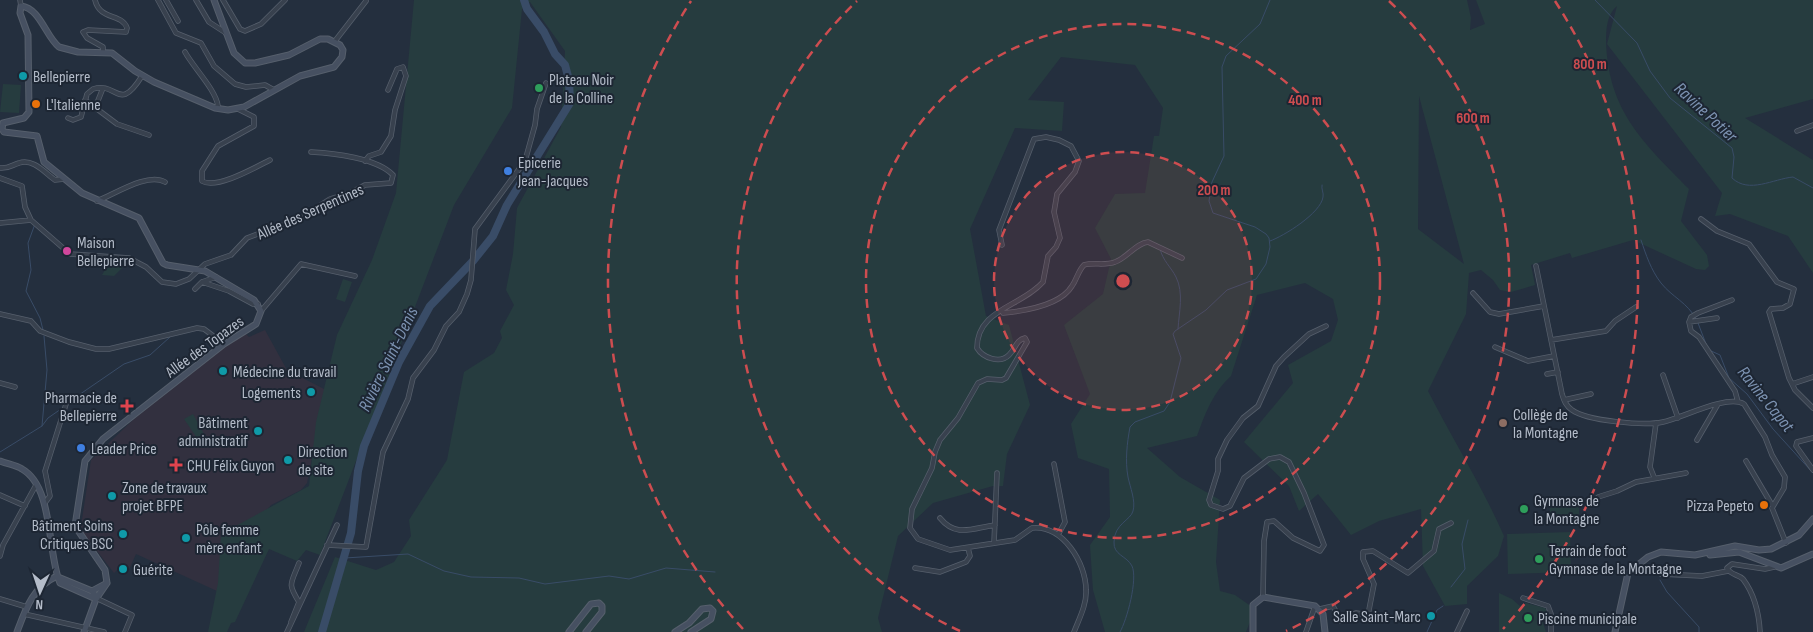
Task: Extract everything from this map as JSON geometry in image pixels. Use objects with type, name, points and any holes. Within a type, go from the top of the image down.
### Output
[{"type":"main road","points":[[214,0],[234,53],[240,60],[250,63],[289,56],[320,40],[335,41],[343,50],[342,57],[334,67],[300,76],[238,109]]},
{"type":"main road","name":"Allée des Topazes","points":[[107,583],[105,570],[75,526],[86,458],[105,438],[224,344],[256,324],[261,316],[261,310],[258,304],[200,269],[167,265],[160,259],[140,218],[82,193],[44,162],[37,136],[7,133],[2,129],[1,122],[24,118],[29,112],[28,35],[20,13],[21,3],[43,24],[59,47],[78,52],[103,52],[118,56],[142,76],[215,108],[238,109]]},
{"type":"main road","points":[[0,461],[22,469],[36,485],[43,505],[57,576],[64,586],[96,598]]},
{"type":"main road","points":[[1705,554],[1735,546],[1765,550],[1786,543],[1803,532],[1813,519]]},
{"type":"main road","points":[[1615,632],[1623,589],[1632,568],[1656,553],[1683,556],[1739,552],[1774,567],[1786,566],[1813,554]]},
{"type":"main road","points":[[57,576],[92,591],[96,598]]},
{"type":"main road","points":[[17,632],[27,607],[38,588],[57,576]]},
{"type":"main road","points":[[92,591],[107,583]]},
{"type":"main road","points":[[85,630],[96,598],[105,589],[107,583]]},
{"type":"main road","points":[[1253,632],[1254,605],[1263,597],[1317,608],[1323,614],[1325,632]]},
{"type":"main road","points":[[569,632],[591,604],[598,603],[602,606],[602,612],[586,632]]},
{"type":"main road","points":[[676,632],[689,623],[702,609],[710,608],[713,611],[711,619],[691,632]]},
{"type":"street","points":[[95,0],[102,12],[124,21],[127,28],[122,33],[88,30],[84,32],[87,38],[103,47],[103,52]]},
{"type":"street","points":[[158,0],[176,32],[181,37],[201,43],[214,66],[235,84],[242,86],[265,85],[274,90]]},
{"type":"street","points":[[166,0],[178,20]]},
{"type":"street","points":[[196,0],[209,22],[226,34]]},
{"type":"street","points":[[223,0],[240,29],[245,31],[261,24],[285,0]]},
{"type":"street","points":[[335,41],[366,1]]},
{"type":"street","points":[[185,52],[217,101],[218,106],[215,108]]},
{"type":"street","name":"Allée des Serpentines","points":[[365,161],[369,156],[381,152],[391,136],[395,110],[406,76],[404,67],[397,69],[388,90]]},
{"type":"street","points":[[68,118],[73,120],[82,117],[86,100],[93,89],[103,88],[117,94],[127,94],[134,89],[142,76]]},
{"type":"street","points":[[328,545],[365,548],[367,545],[373,500],[384,452],[408,399],[413,378],[434,350],[446,326],[459,312],[472,280],[475,229],[525,161],[535,125],[536,109],[546,83]]},
{"type":"street","points":[[95,108],[103,88]]},
{"type":"street","points":[[86,100],[117,124],[149,135]]},
{"type":"street","points":[[238,109],[254,117],[254,126],[218,146],[202,171],[202,181],[211,184],[226,180],[270,160]]},
{"type":"street","points":[[1797,131],[1813,125]]},
{"type":"street","points":[[1002,245],[999,230],[1034,139],[1040,137],[1053,138],[1070,146],[1078,158],[1078,164],[1057,194],[1054,212],[1060,238],[1056,247],[1048,256],[1043,282],[1036,290],[990,317],[979,331],[977,348],[982,354],[994,359],[1003,358],[1009,355],[1019,340],[1026,338],[1027,342],[1006,378],[1002,380],[987,379],[978,383],[958,418],[940,440],[935,452],[932,468],[914,502],[910,523],[911,532],[918,539],[950,550],[1015,540],[1032,528],[1045,529],[1058,535],[1071,549],[1085,582],[1086,600],[1074,632]]},
{"type":"street","name":"Allée des Serpentines","points":[[200,269],[212,260],[231,255],[247,238],[300,218],[330,199],[352,192],[365,185],[391,183],[393,174],[389,170],[335,153],[311,152]]},
{"type":"street","points":[[0,168],[7,168],[26,162],[34,164],[55,180],[64,178]]},
{"type":"street","points":[[0,178],[22,186],[25,207],[31,220],[70,254],[129,258],[140,263],[168,284],[183,282],[200,269]]},
{"type":"street","points":[[97,201],[146,180],[157,178],[164,182]]},
{"type":"street","points":[[1701,219],[1717,231],[1749,244],[1777,282],[1794,289],[1790,304],[1783,308],[1771,309],[1769,311],[1792,384],[1803,400],[1813,408]]},
{"type":"street","points":[[0,223],[31,220]]},
{"type":"street","points":[[998,313],[1019,312],[1054,300],[1064,295],[1072,286],[1084,265],[1114,263],[1130,254],[1143,242],[1148,242],[1182,258]]},
{"type":"street","points":[[261,310],[272,301],[302,264],[355,276]]},
{"type":"street","points":[[1536,266],[1564,400],[1573,411],[1586,416],[1656,423],[1678,418],[1718,404],[1738,402],[1744,404],[1784,474],[1784,488],[1772,505]]},
{"type":"street","points":[[195,290],[202,282],[216,277]]},
{"type":"street","points":[[202,282],[229,291],[253,304],[258,304]]},
{"type":"street","points":[[1473,292],[1490,312],[1499,314],[1544,306]]},
{"type":"street","points":[[1732,300],[1698,312],[1691,317],[1691,331],[1700,337],[1735,391],[1738,402]]},
{"type":"street","points":[[1551,340],[1606,331],[1615,320],[1636,308]]},
{"type":"street","points":[[0,314],[31,321],[48,335],[96,350],[109,349],[197,328],[204,329],[224,344]]},
{"type":"street","points":[[1691,322],[1717,318]]},
{"type":"street","points":[[1263,597],[1266,522],[1274,522],[1293,538],[1320,551],[1324,545],[1320,531],[1289,462],[1280,457],[1269,459],[1244,478],[1233,502],[1228,508],[1221,509],[1211,505],[1209,500],[1218,471],[1218,459],[1226,440],[1243,418],[1258,406],[1276,366],[1309,334],[1326,326]]},
{"type":"street","points":[[1495,347],[1528,361],[1554,356]]},
{"type":"street","points":[[1547,374],[1558,372]]},
{"type":"street","points":[[1663,376],[1678,418]]},
{"type":"street","points":[[1792,384],[1813,377]]},
{"type":"street","points":[[0,383],[15,387]]},
{"type":"street","points":[[1564,400],[1591,394]]},
{"type":"street","points":[[43,505],[50,496],[45,471],[67,401]]},
{"type":"street","points":[[1697,440],[1718,404]]},
{"type":"street","points":[[1654,478],[1650,467],[1656,423]]},
{"type":"street","points":[[1813,438],[1797,442],[1796,446],[1813,470]]},
{"type":"street","points":[[1746,461],[1772,505],[1786,543]]},
{"type":"street","points":[[1054,464],[1065,522],[1058,535]]},
{"type":"street","points":[[994,543],[997,473]]},
{"type":"street","points":[[1598,497],[1621,490],[1633,483],[1686,473]]},
{"type":"street","points":[[0,556],[3,545],[36,485]]},
{"type":"street","points":[[0,495],[25,506]]},
{"type":"street","points":[[940,518],[946,526],[956,530],[995,525]]},
{"type":"street","points":[[1306,632],[1317,608],[1333,606],[1341,621],[1356,613],[1368,615],[1374,584],[1363,559],[1363,552],[1372,551],[1408,573],[1434,551],[1438,529],[1451,523]]},
{"type":"street","points":[[290,624],[304,601],[337,525]]},
{"type":"street","points":[[915,568],[940,572],[966,562],[970,556],[968,548]]},
{"type":"street","points":[[288,632],[299,602],[292,593],[291,585],[299,564]]},
{"type":"street","points":[[1728,571],[1732,564],[1765,569],[1774,567]]},
{"type":"street","points":[[1661,574],[1702,576],[1728,571],[1741,577],[1758,610],[1760,632]]},
{"type":"street","points":[[96,598],[132,614],[125,632]]},
{"type":"street","points":[[1523,598],[1548,606],[1551,614],[1551,632]]},
{"type":"street","points":[[0,600],[27,607]]},
{"type":"street","points":[[1457,632],[1467,611]]},
{"type":"street","points":[[24,614],[85,630],[104,632]]},
{"type":"shaded area","name":"CHU Félix Guyon","points":[[265,330],[287,370],[326,390],[307,483],[301,490],[271,505],[231,553],[217,591],[136,554],[127,574],[117,570],[114,573],[83,533],[81,526],[91,460],[134,419],[229,344],[246,334],[249,337]]},
{"type":"green space","points":[[414,0],[1467,0],[1471,18],[1470,30],[1485,24],[1476,0],[1813,0],[1813,99],[1745,118],[1813,160],[1813,273],[1788,236],[1730,214],[1715,216],[1722,193],[1607,44],[1617,6],[1611,13],[1606,41],[1608,66],[1613,87],[1631,124],[1657,156],[1689,189],[1681,221],[1707,255],[1709,266],[1705,270],[1696,269],[1633,240],[1572,258],[1570,253],[1531,265],[1535,285],[1511,292],[1500,290],[1493,280],[1481,270],[1469,273],[1466,314],[1428,391],[1504,536],[1498,556],[1467,586],[1467,604],[1445,606],[1423,566],[1421,509],[1379,521],[1351,535],[1318,494],[1299,511],[1289,486],[1244,442],[1293,383],[1288,365],[1331,341],[1338,320],[1333,299],[1305,283],[1257,295],[1231,376],[1214,396],[1197,436],[1147,448],[1180,477],[1220,500],[1216,562],[1220,591],[1235,595],[1255,609],[1246,632],[1105,632],[1093,590],[1090,545],[1110,517],[1109,469],[1078,458],[1071,424],[1090,394],[1064,325],[1103,294],[1111,259],[1095,228],[1115,194],[1145,193],[1154,136],[1159,136],[1163,108],[1135,65],[1061,57],[1028,100],[1064,102],[1062,131],[1015,128],[970,229],[986,316],[1009,325],[1030,405],[1007,454],[1003,486],[993,486],[933,503],[898,536],[878,618],[882,632],[304,632],[335,557],[376,570],[394,562],[411,536],[409,520],[447,460],[464,372],[494,353],[502,338],[500,331],[514,305],[506,290],[513,254],[517,208],[561,127],[565,51],[530,2],[522,9],[512,108],[454,205],[320,555],[306,550],[297,561],[269,549],[235,622],[231,623],[227,632],[208,632],[218,583],[221,534],[309,486],[316,422],[337,335],[372,260],[396,193]],"holes":[[[1419,96],[1464,264],[1418,229]]]},
{"type":"green space","points":[[3,84],[21,85],[19,113],[0,112]]},
{"type":"green space","points":[[115,263],[125,265],[114,276],[102,275],[105,270]]},
{"type":"green space","points":[[343,279],[352,282],[345,302],[336,299]]},
{"type":"green space","points":[[193,414],[204,434],[197,438],[184,419]]},
{"type":"green space","points":[[1550,502],[1579,502],[1579,518],[1550,518]]},
{"type":"green space","name":"Terrain de foot Gymnase de la Montagne","points":[[1570,532],[1571,572],[1508,574],[1507,534]]},
{"type":"green space","points":[[1499,593],[1512,599],[1520,606],[1526,603],[1545,608],[1549,615],[1548,625],[1544,616],[1541,617],[1546,632],[1499,632]]},
{"type":"waterway","name":"Rivière Saint-Denis","points":[[322,632],[351,533],[358,471],[364,446],[399,362],[430,306],[473,261],[493,236],[507,205],[570,103],[569,80],[565,65],[555,54],[544,32],[527,9],[524,0]]},
{"type":"waterway","points":[[1120,632],[1128,609],[1134,580],[1132,566],[1118,553],[1114,546],[1115,536],[1119,527],[1132,514],[1134,507],[1127,465],[1130,427],[1135,422],[1164,411],[1170,402],[1181,358],[1173,334],[1175,331],[1206,310],[1227,290],[1256,279],[1266,264],[1270,247],[1269,238],[1266,234],[1255,227],[1213,213],[1209,201],[1212,182],[1224,156],[1222,67],[1226,56],[1260,24],[1270,0]]},
{"type":"waterway","name":"Ravine Potier","points":[[1595,0],[1637,43],[1650,71],[1670,98],[1732,148],[1734,157],[1732,178],[1739,183],[1753,185],[1793,177],[1813,188]]},
{"type":"waterway","points":[[1270,241],[1292,229],[1316,210],[1323,197],[1322,185]]},
{"type":"waterway","points":[[35,224],[28,243],[31,270],[26,291],[40,318],[43,330]]},
{"type":"waterway","name":"Ravine Capot","points":[[1641,240],[1657,278],[1665,288],[1693,313],[1696,319]]},
{"type":"waterway","points":[[1160,249],[1174,273],[1180,289],[1178,329]]},
{"type":"waterway","name":"Ravine Capot","points":[[1698,323],[1706,344]]},
{"type":"waterway","points":[[42,426],[47,370],[44,336]]},
{"type":"waterway","points":[[73,399],[124,364],[150,355],[170,337]]},
{"type":"waterway","name":"Ravine Capot","points":[[1709,350],[1720,355],[1729,378],[1747,394],[1773,429],[1813,473]]},
{"type":"waterway","points":[[0,452],[42,426],[48,418],[61,409]]},
{"type":"waterway","points":[[1451,587],[1465,569],[1462,544],[1468,520]]},
{"type":"waterway","points":[[345,558],[408,554],[444,571],[471,577],[519,578],[545,584],[609,576],[629,579],[666,568],[715,572]]},
{"type":"waterway","points":[[1660,580],[1667,592],[1699,627],[1699,632]]},
{"type":"waterway","points":[[1427,632],[1437,610],[1443,606]]},
{"type":"place","name":"Bellepierre","points":[[23,76]]},
{"type":"place","name":"Plateau Noir de la Colline","points":[[539,88]]},
{"type":"place","name":"L'Italienne","points":[[36,104]]},
{"type":"place","name":"Epicerie Jean-Jacques","points":[[508,171]]},
{"type":"place","name":"Maison Bellepierre","points":[[67,251]]},
{"type":"place","name":"Médecine du travail","points":[[223,371]]},
{"type":"place","name":"Logements","points":[[311,392]]},
{"type":"place","name":"Pharmacie de Bellepierre","points":[[127,406]]},
{"type":"place","name":"Collège de la Montagne","points":[[1503,423]]},
{"type":"place","name":"Bâtiment administratif","points":[[258,431]]},
{"type":"place","name":"Leader Price","points":[[81,448]]},
{"type":"place","name":"Direction de site","points":[[288,460]]},
{"type":"place","name":"CHU Félix Guyon","points":[[176,465]]},
{"type":"place","name":"Zone de travaux projet BFPE","points":[[112,496]]},
{"type":"place","name":"Pizza Pepeto","points":[[1764,505]]},
{"type":"place","name":"Gymnase de la Montagne","points":[[1524,509]]},
{"type":"place","name":"Bâtiment Soins Critiques BSC","points":[[123,534]]},
{"type":"place","name":"Pôle femme mère enfant","points":[[186,538]]},
{"type":"place","name":"Terrain de foot Gymnase de la Montagne","points":[[1539,559]]},
{"type":"place","name":"Guérite","points":[[123,569]]},
{"type":"place","name":"Salle Saint-Marc","points":[[1431,616]]},
{"type":"place","name":"Piscine municipale","points":[[1528,618]]}]
